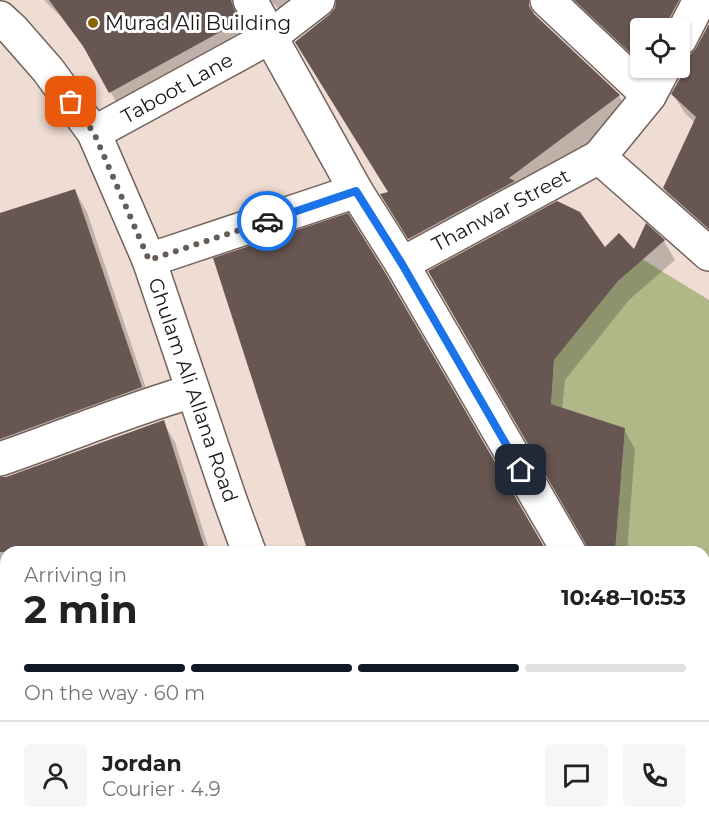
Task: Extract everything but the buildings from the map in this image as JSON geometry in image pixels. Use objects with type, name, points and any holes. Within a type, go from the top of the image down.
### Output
[{"type":"street","points":[[250,0],[356,191],[402,264],[566,546]]},
{"type":"street","name":"Taboot Lane","points":[[94,133],[270,37],[318,0]]},
{"type":"street","points":[[547,0],[649,96]]},
{"type":"street","points":[[690,20],[700,0]]},
{"type":"street","name":"Ghulam Ali Allana Road","points":[[0,18],[48,70],[94,133],[149,260],[247,546]]},
{"type":"street","points":[[659,78],[649,96],[600,157],[709,254]]},
{"type":"street","name":"Thanwar Street","points":[[402,264],[600,157]]},
{"type":"street","points":[[149,260],[356,191]]},
{"type":"street","points":[[0,459],[158,401],[193,391]]},
{"type":"green space","points":[[642,259],[709,300],[709,546],[615,546],[625,428],[551,404],[554,360],[618,281]]},
{"type":"way so far","points":[[71,102],[94,133],[149,260],[267,221]]},
{"type":"place","name":"Murad Ali Building","points":[[93,23]]},
{"type":"route","points":[[267,221],[356,191],[402,264],[521,470]]}]
